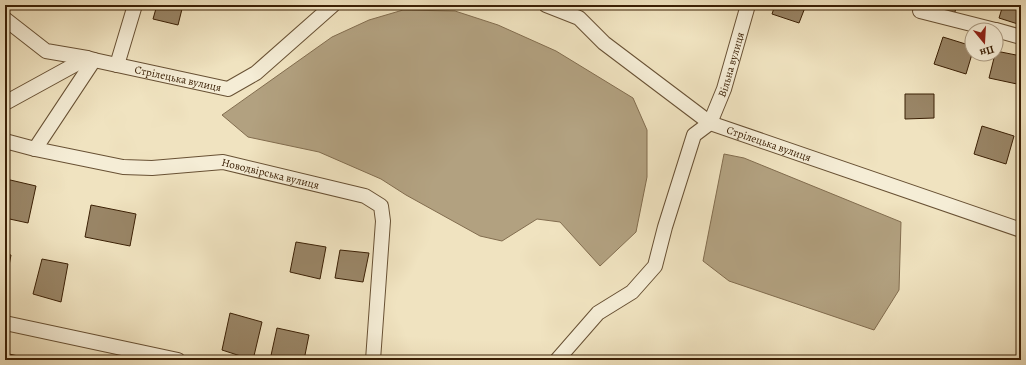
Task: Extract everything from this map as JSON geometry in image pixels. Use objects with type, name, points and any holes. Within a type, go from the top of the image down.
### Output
[{"type":"street","points":[[117,66],[134,5]]},
{"type":"street","name":"Стрілецька вулиця","points":[[5,19],[46,50],[228,89],[256,72],[333,5]]},
{"type":"street","name":"Стрілецька вулиця","points":[[546,5],[579,18],[604,42],[710,123],[1021,230]]},
{"type":"street","name":"Вільна вулиця","points":[[710,123],[724,89],[748,5]]},
{"type":"street","points":[[920,11],[964,22]]},
{"type":"street","points":[[1004,32],[1021,37]]},
{"type":"street","points":[[5,103],[91,59]]},
{"type":"street","points":[[35,149],[91,59]]},
{"type":"street","points":[[557,360],[598,313],[632,292],[655,266],[665,228],[694,135],[710,123]]},
{"type":"street","name":"Новодвірська вулиця","points":[[5,141],[35,149],[123,167],[152,168],[223,162],[365,196],[381,206],[383,221],[374,360]]},
{"type":"street","points":[[5,323],[178,360]]},
{"type":"shaded area","points":[[403,10],[455,11],[498,25],[556,51],[633,98],[647,130],[647,177],[636,232],[600,266],[560,222],[537,219],[502,241],[480,236],[406,195],[381,179],[319,152],[248,137],[222,115],[332,37],[369,20]]},
{"type":"shaded area","points":[[724,154],[744,158],[901,222],[899,290],[874,330],[729,281],[703,261]]},
{"type":"building","points":[[157,5],[183,5],[178,25],[153,19]]},
{"type":"building","points":[[775,5],[806,5],[799,23],[772,14]]},
{"type":"building","points":[[934,5],[957,5],[954,15],[933,8]]},
{"type":"building","points":[[1003,5],[1021,5],[1021,25],[999,18]]},
{"type":"building","points":[[943,37],[964,44],[964,62],[970,62],[966,74],[934,64]]},
{"type":"building","points":[[1004,53],[1021,56],[1021,67],[1017,84],[989,78],[993,62],[1004,62]]},
{"type":"building","points":[[905,94],[934,94],[934,118],[905,119]]},
{"type":"building","points":[[982,126],[1014,136],[1006,164],[974,154]]},
{"type":"building","points":[[6,179],[36,186],[28,223],[5,218]]},
{"type":"building","points":[[91,205],[136,214],[130,246],[85,237]]},
{"type":"building","points":[[296,242],[326,247],[320,279],[290,272]]},
{"type":"building","points":[[340,250],[369,253],[363,282],[335,278]]},
{"type":"building","points":[[5,254],[11,255],[5,287]]},
{"type":"building","points":[[42,259],[68,264],[61,302],[33,294]]},
{"type":"building","points":[[230,313],[262,322],[253,360],[222,350]]},
{"type":"building","points":[[277,328],[309,335],[304,360],[270,360]]},
{"type":"building","points":[[9,354],[37,360],[7,360]]}]
